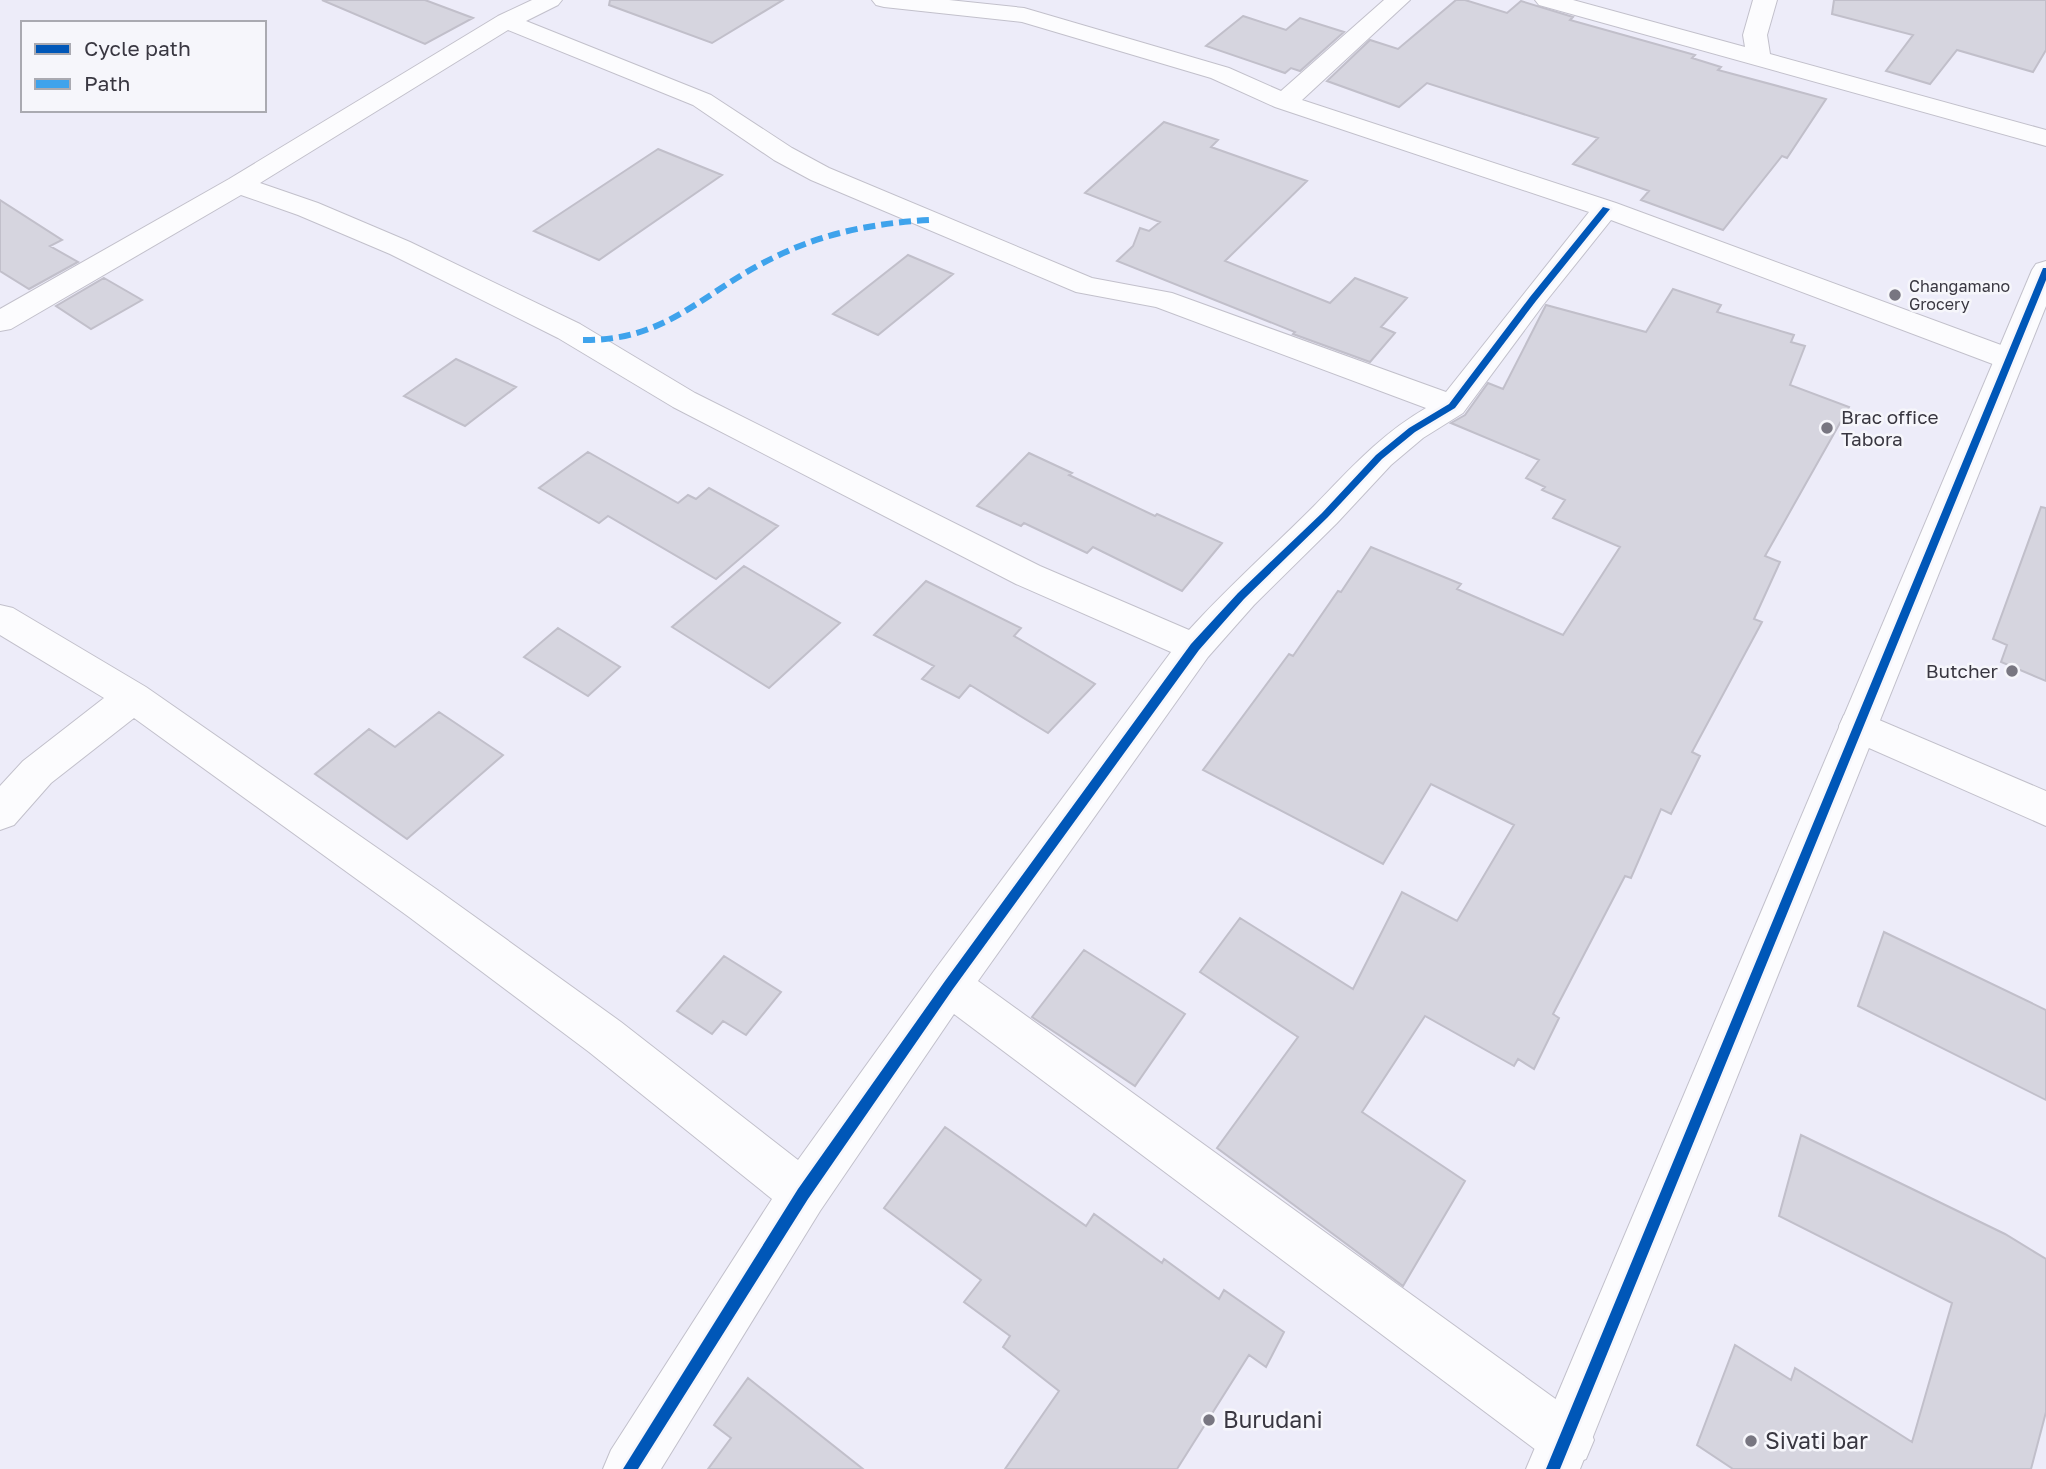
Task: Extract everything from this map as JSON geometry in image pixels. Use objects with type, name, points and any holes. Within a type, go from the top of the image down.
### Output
[{"type":"street","points":[[0,321],[239,185],[506,21],[550,0]]},
{"type":"street","points":[[884,0],[1066,18],[1220,73],[1284,102],[1606,209],[2009,359]]},
{"type":"street","points":[[1284,102],[1398,0]]},
{"type":"street","points":[[1547,0],[2046,138]]},
{"type":"street","points":[[1758,58],[1756,28],[1765,0]]},
{"type":"street","points":[[506,21],[702,100],[783,154],[820,174],[1054,274],[1086,285],[1162,299],[1452,406]]},
{"type":"street","points":[[239,185],[308,209],[400,248],[569,331],[684,400],[1028,575],[1195,648]]},
{"type":"street","points":[[631,1469],[803,1195],[949,985],[1195,648],[1241,596],[1325,515],[1379,457],[1412,430],[1452,406],[1606,209]]},
{"type":"street","points":[[949,985],[1560,1454],[2046,270]]},
{"type":"street","points":[[0,618],[133,697],[424,904],[594,1029],[803,1195]]},
{"type":"street","points":[[0,813],[37,772],[133,697]]},
{"type":"street","points":[[1858,726],[2046,809]]},
{"type":"building","points":[[322,0],[425,0],[473,18],[425,44]]},
{"type":"building","points":[[610,0],[783,0],[712,43],[609,5]]},
{"type":"building","points":[[1456,0],[1465,0],[1507,13],[1521,1],[1573,17],[1570,20],[1695,55],[1692,58],[1721,67],[1718,70],[1826,99],[1787,158],[1782,156],[1723,230],[1641,200],[1649,191],[1573,164],[1598,138],[1427,83],[1399,107],[1327,81],[1370,40],[1398,49]]},
{"type":"building","points":[[1834,0],[2046,0],[2046,50],[2033,72],[1957,50],[1930,84],[1886,71],[1913,35],[1832,14]]},
{"type":"building","points":[[1243,16],[1286,30],[1300,18],[1344,32],[1300,71],[1291,68],[1285,73],[1206,46]]},
{"type":"building","points":[[1164,122],[1218,140],[1211,147],[1307,181],[1225,261],[1330,303],[1355,278],[1407,298],[1381,327],[1395,333],[1370,362],[1293,334],[1295,332],[1117,261],[1133,246],[1140,228],[1149,231],[1160,222],[1085,193]]},
{"type":"building","points":[[658,149],[722,175],[599,260],[534,231]]},
{"type":"building","points":[[0,200],[62,240],[50,246],[78,262],[29,289],[0,271]]},
{"type":"building","points":[[908,255],[953,274],[878,335],[833,314]]},
{"type":"building","points":[[104,278],[142,300],[91,329],[56,306]]},
{"type":"building","points":[[1673,289],[1721,305],[1717,312],[1794,335],[1791,342],[1805,346],[1790,385],[1849,407],[1765,556],[1780,562],[1754,619],[1762,622],[1692,752],[1700,756],[1671,814],[1661,809],[1631,878],[1625,876],[1553,1014],[1559,1018],[1534,1069],[1518,1059],[1514,1066],[1425,1016],[1362,1112],[1465,1181],[1403,1286],[1217,1148],[1298,1037],[1200,972],[1240,918],[1353,989],[1402,892],[1457,921],[1514,825],[1431,784],[1383,864],[1203,770],[1289,654],[1293,656],[1371,547],[1461,584],[1457,589],[1563,635],[1620,547],[1553,518],[1565,500],[1542,490],[1545,487],[1526,478],[1539,460],[1451,423],[1465,415],[1488,383],[1503,389],[1546,305],[1646,332]]},
{"type":"building","points":[[456,359],[516,387],[465,426],[404,396]]},
{"type":"building","points":[[588,452],[678,503],[688,495],[696,499],[709,488],[778,526],[716,579],[608,516],[599,523],[539,488]]},
{"type":"building","points":[[1029,453],[1155,516],[1157,514],[1222,543],[1182,591],[1093,547],[1087,553],[1024,523],[1021,526],[977,506]]},
{"type":"building","points":[[2041,507],[2046,508],[2046,681],[2001,662],[2007,645],[1993,639]]},
{"type":"building","points":[[744,566],[840,623],[769,688],[672,627]]},
{"type":"building","points":[[926,581],[1021,628],[1014,636],[1095,684],[1048,733],[970,685],[959,698],[922,679],[934,666],[874,635]]},
{"type":"building","points":[[558,628],[620,667],[588,696],[524,657]]},
{"type":"building","points":[[439,712],[503,755],[407,839],[315,774],[369,729],[395,747]]},
{"type":"building","points":[[1884,932],[2046,1010],[2046,1100],[1858,1006]]},
{"type":"building","points":[[1084,950],[1185,1014],[1135,1086],[1032,1017]]},
{"type":"building","points":[[724,956],[781,992],[746,1035],[723,1021],[712,1034],[677,1011]]},
{"type":"building","points":[[945,1127],[1086,1226],[1094,1214],[1162,1263],[1164,1259],[1219,1299],[1224,1290],[1284,1332],[1266,1367],[1249,1355],[1177,1469],[1005,1469],[1059,1391],[1003,1347],[1010,1336],[964,1302],[981,1280],[884,1208]]},
{"type":"building","points":[[1801,1135],[2005,1234],[2046,1259],[2046,1412],[2031,1469],[1733,1469],[1697,1445],[1735,1345],[1791,1380],[1795,1368],[1912,1442],[1952,1303],[1779,1216]]},
{"type":"building","points":[[748,1378],[863,1469],[708,1469],[731,1438],[714,1425]]},
{"type":"marked path","points":[[583,340],[610,340],[636,335],[660,325],[684,313],[751,269],[812,241],[869,226],[929,220]]},
{"type":"cycle path","points":[[630,1469],[803,1194],[949,985],[1195,647],[1241,596],[1325,515],[1379,457],[1412,430],[1452,406],[1606,209]]},
{"type":"cycle path","points":[[1553,1469],[2046,270]]},
{"type":"place","name":"Changamano Grocery","points":[[1895,295]]},
{"type":"place","name":"Brac office Tabora","points":[[1827,428]]},
{"type":"place","name":"Butcher","points":[[2012,671]]},
{"type":"place","name":"Burudani","points":[[1209,1420]]},
{"type":"place","name":"Sivati bar","points":[[1751,1441]]}]
